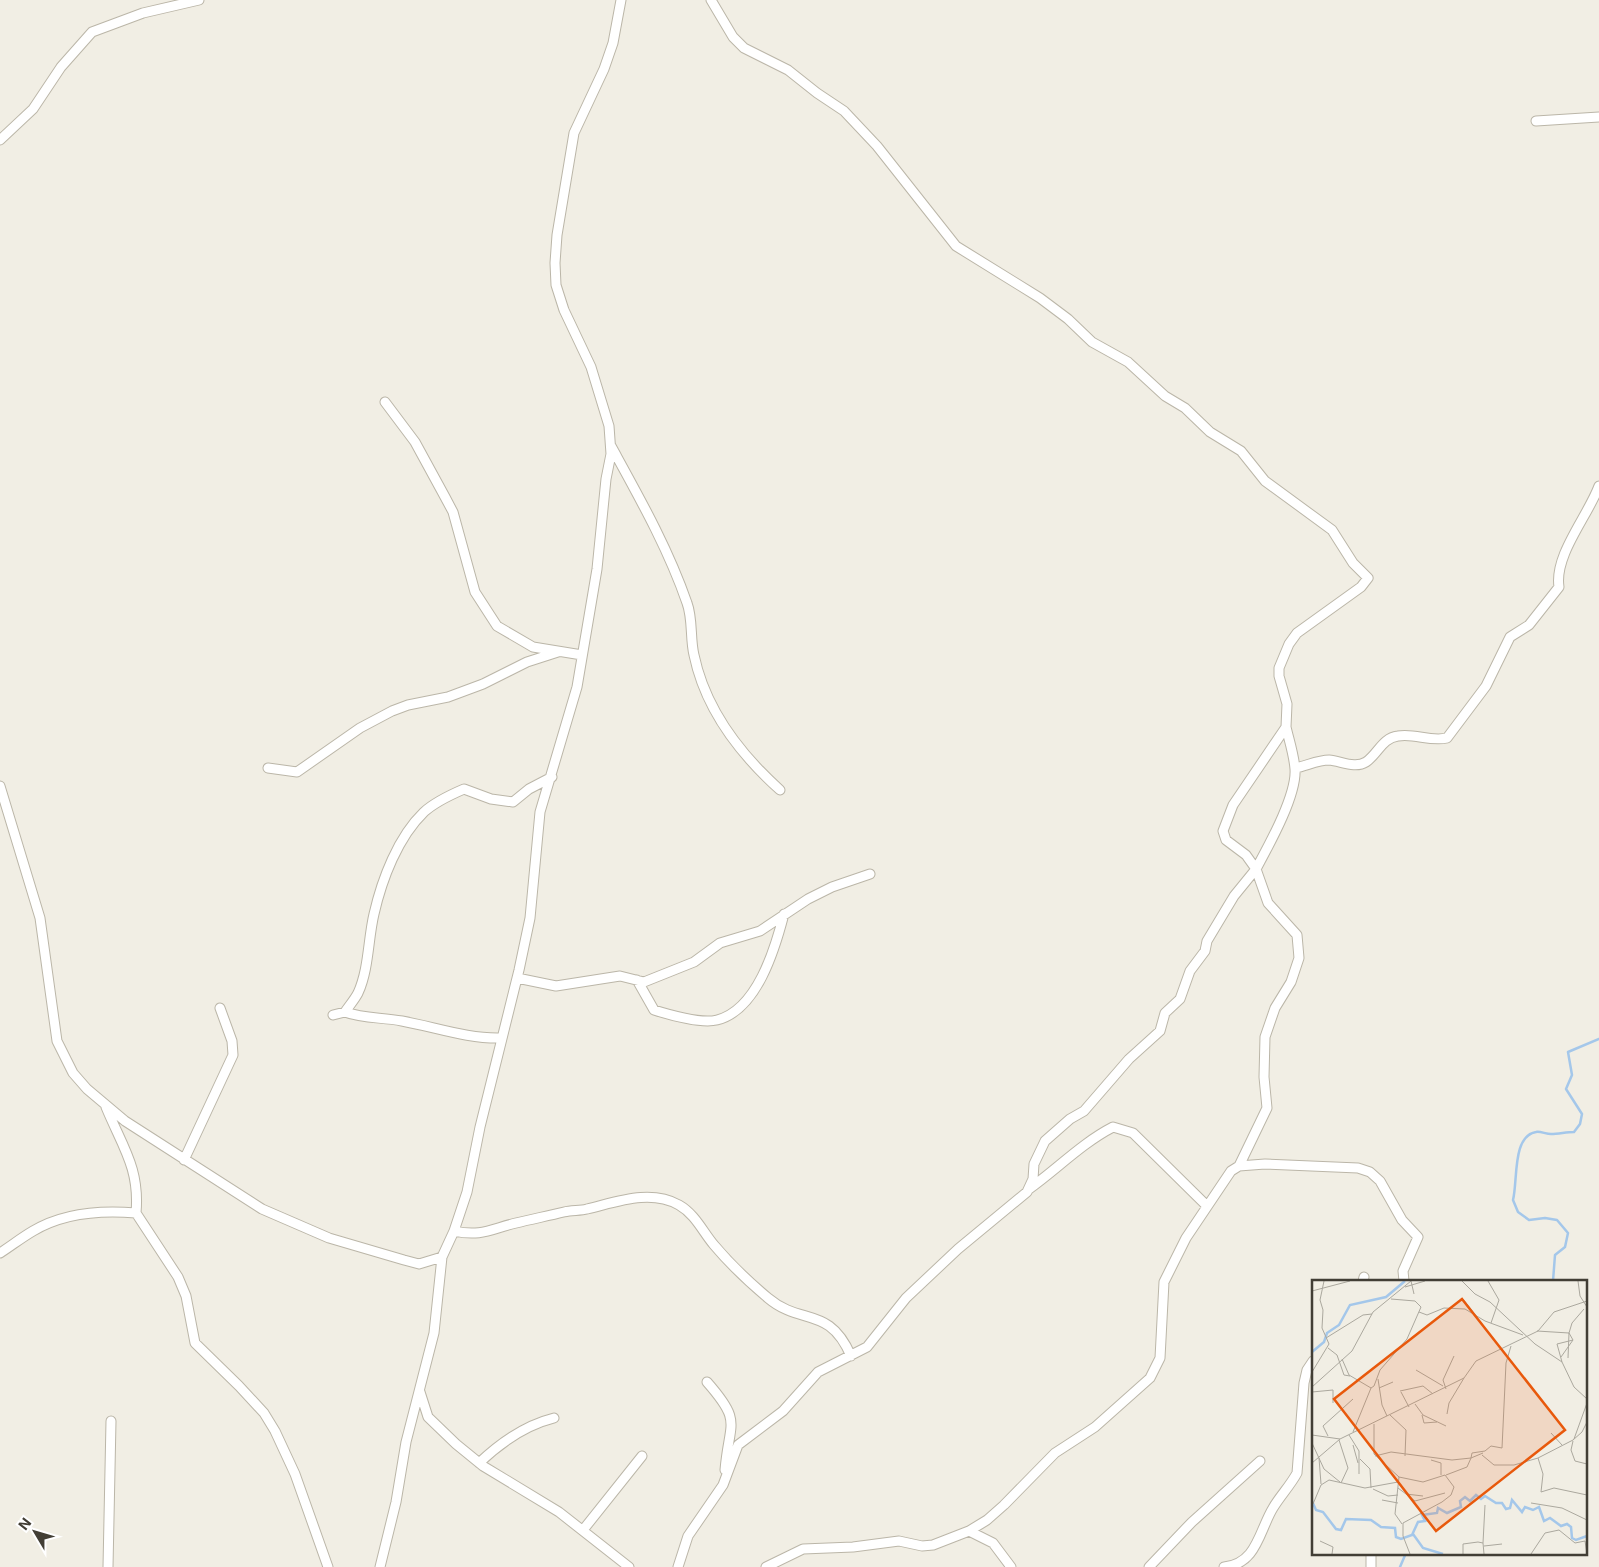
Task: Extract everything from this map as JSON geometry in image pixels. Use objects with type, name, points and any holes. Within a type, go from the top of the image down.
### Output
[{"type":"street","points":[[0,140],[34,109],[61,67],[92,32],[143,13],[199,0]]},
{"type":"street","points":[[380,1567],[396,1502],[406,1442],[434,1333],[442,1257],[454,1231],[467,1192],[501,1038],[517,978],[530,918],[540,812],[552,777],[577,687],[597,569],[611,446],[606,414],[591,367],[564,310],[559,293],[555,263],[557,235],[565,198],[574,132],[604,69],[613,43],[620,0]]},
{"type":"street","points":[[711,0],[733,38],[744,48],[788,70],[816,93],[844,111],[877,146],[956,246],[1040,298],[1068,319],[1092,342],[1128,362],[1165,396],[1185,408],[1210,432],[1241,450],[1265,482],[1332,530],[1353,563],[1368,578],[1361,587],[1297,633],[1289,644],[1278,676],[1287,704],[1286,727],[1296,768],[1287,804],[1256,869],[1234,896],[1207,941],[1205,951],[1190,971],[1180,999],[1165,1013],[1160,1031],[1129,1060],[1084,1111],[1070,1119],[1045,1141],[1034,1164],[1033,1179],[1028,1189]]},
{"type":"street","points":[[1536,121],[1599,117]]},
{"type":"street","points":[[385,402],[415,442],[453,512],[475,592],[497,626],[533,647],[582,655]]},
{"type":"street","points":[[611,446],[639,494],[688,605],[694,655],[701,683],[713,711],[761,772],[780,790]]},
{"type":"street","points":[[1296,768],[1325,761],[1357,765],[1366,763],[1388,738],[1396,736],[1408,735],[1440,740],[1447,738],[1486,686],[1510,637],[1528,625],[1559,587],[1558,580],[1564,556],[1599,486]]},
{"type":"street","points":[[268,768],[297,772],[360,728],[392,711],[408,705],[448,697],[483,684],[527,662],[558,652]]},
{"type":"street","points":[[1239,1166],[1267,1108],[1264,1045],[1267,1030],[1278,1001],[1291,982],[1299,958],[1297,935],[1268,903],[1256,869],[1246,855],[1226,840],[1223,831],[1233,805],[1264,756],[1286,727]]},
{"type":"street","points":[[345,1012],[360,986],[374,914],[382,888],[403,838],[424,812],[445,798],[464,789],[491,799],[513,802],[529,788],[552,777]]},
{"type":"street","points":[[0,786],[40,918],[57,1041],[73,1073],[106,1106],[184,1160],[262,1209],[329,1238],[419,1264],[442,1257]]},
{"type":"street","points":[[517,978],[556,986],[620,976],[644,982],[694,962],[720,944],[760,931],[808,898],[832,887],[870,874]]},
{"type":"street","points":[[637,980],[654,1010],[685,1018],[717,1020],[736,1010],[756,989],[784,914]]},
{"type":"street","points":[[184,1160],[233,1055],[232,1041],[220,1008]]},
{"type":"street","points":[[333,1015],[345,1012],[360,1018],[395,1020],[482,1038],[501,1038]]},
{"type":"street","points":[[106,1106],[136,1176],[138,1192],[136,1213],[178,1277],[186,1296],[195,1342],[264,1413],[275,1431],[295,1474],[328,1567]]},
{"type":"street","points":[[678,1567],[688,1536],[723,1485],[738,1445],[783,1411],[818,1372],[852,1356],[866,1347],[906,1298],[1028,1189],[1054,1171],[1080,1148],[1113,1127],[1132,1133],[1208,1206]]},
{"type":"street","points":[[766,1567],[802,1549],[853,1547],[899,1541],[922,1546],[933,1545],[970,1531],[987,1520],[1055,1453],[1096,1427],[1150,1378],[1160,1358],[1164,1282],[1186,1238],[1231,1171],[1239,1166],[1265,1164],[1343,1165],[1370,1172],[1386,1190],[1402,1220],[1418,1237],[1403,1271],[1404,1280]]},
{"type":"street","points":[[454,1231],[471,1235],[486,1234],[533,1219],[586,1210],[616,1202],[648,1197],[662,1199],[680,1206],[694,1218],[714,1245],[774,1303],[819,1319],[839,1332],[852,1356]]},
{"type":"street","points":[[0,1253],[33,1231],[60,1219],[114,1211],[136,1213]]},
{"type":"street","points":[[1224,1567],[1241,1563],[1252,1552],[1271,1511],[1291,1485],[1297,1473],[1304,1382],[1312,1363]]},
{"type":"street","points":[[707,1382],[730,1413],[732,1428],[726,1456],[723,1485]]},
{"type":"street","points":[[420,1392],[428,1417],[456,1444],[479,1463],[559,1512],[630,1567]]},
{"type":"street","points":[[479,1463],[495,1448],[520,1432],[554,1418]]},
{"type":"street","points":[[108,1567],[111,1421]]},
{"type":"street","points":[[583,1530],[642,1456]]},
{"type":"street","points":[[1149,1567],[1192,1522],[1260,1461]]},
{"type":"street","points":[[970,1531],[994,1543],[1009,1566]]},
{"type":"street","points":[[1371,1554],[1371,1567]]},
{"type":"waterway","points":[[1553,1280],[1555,1255],[1565,1247],[1568,1233],[1557,1220],[1545,1218],[1529,1220],[1518,1212],[1513,1200],[1517,1160],[1519,1150],[1528,1135],[1538,1132],[1551,1134],[1574,1132],[1580,1124],[1582,1114],[1566,1089],[1572,1075],[1568,1052],[1599,1039]]},
{"type":"waterway","points":[[1400,1567],[1406,1554]]}]
